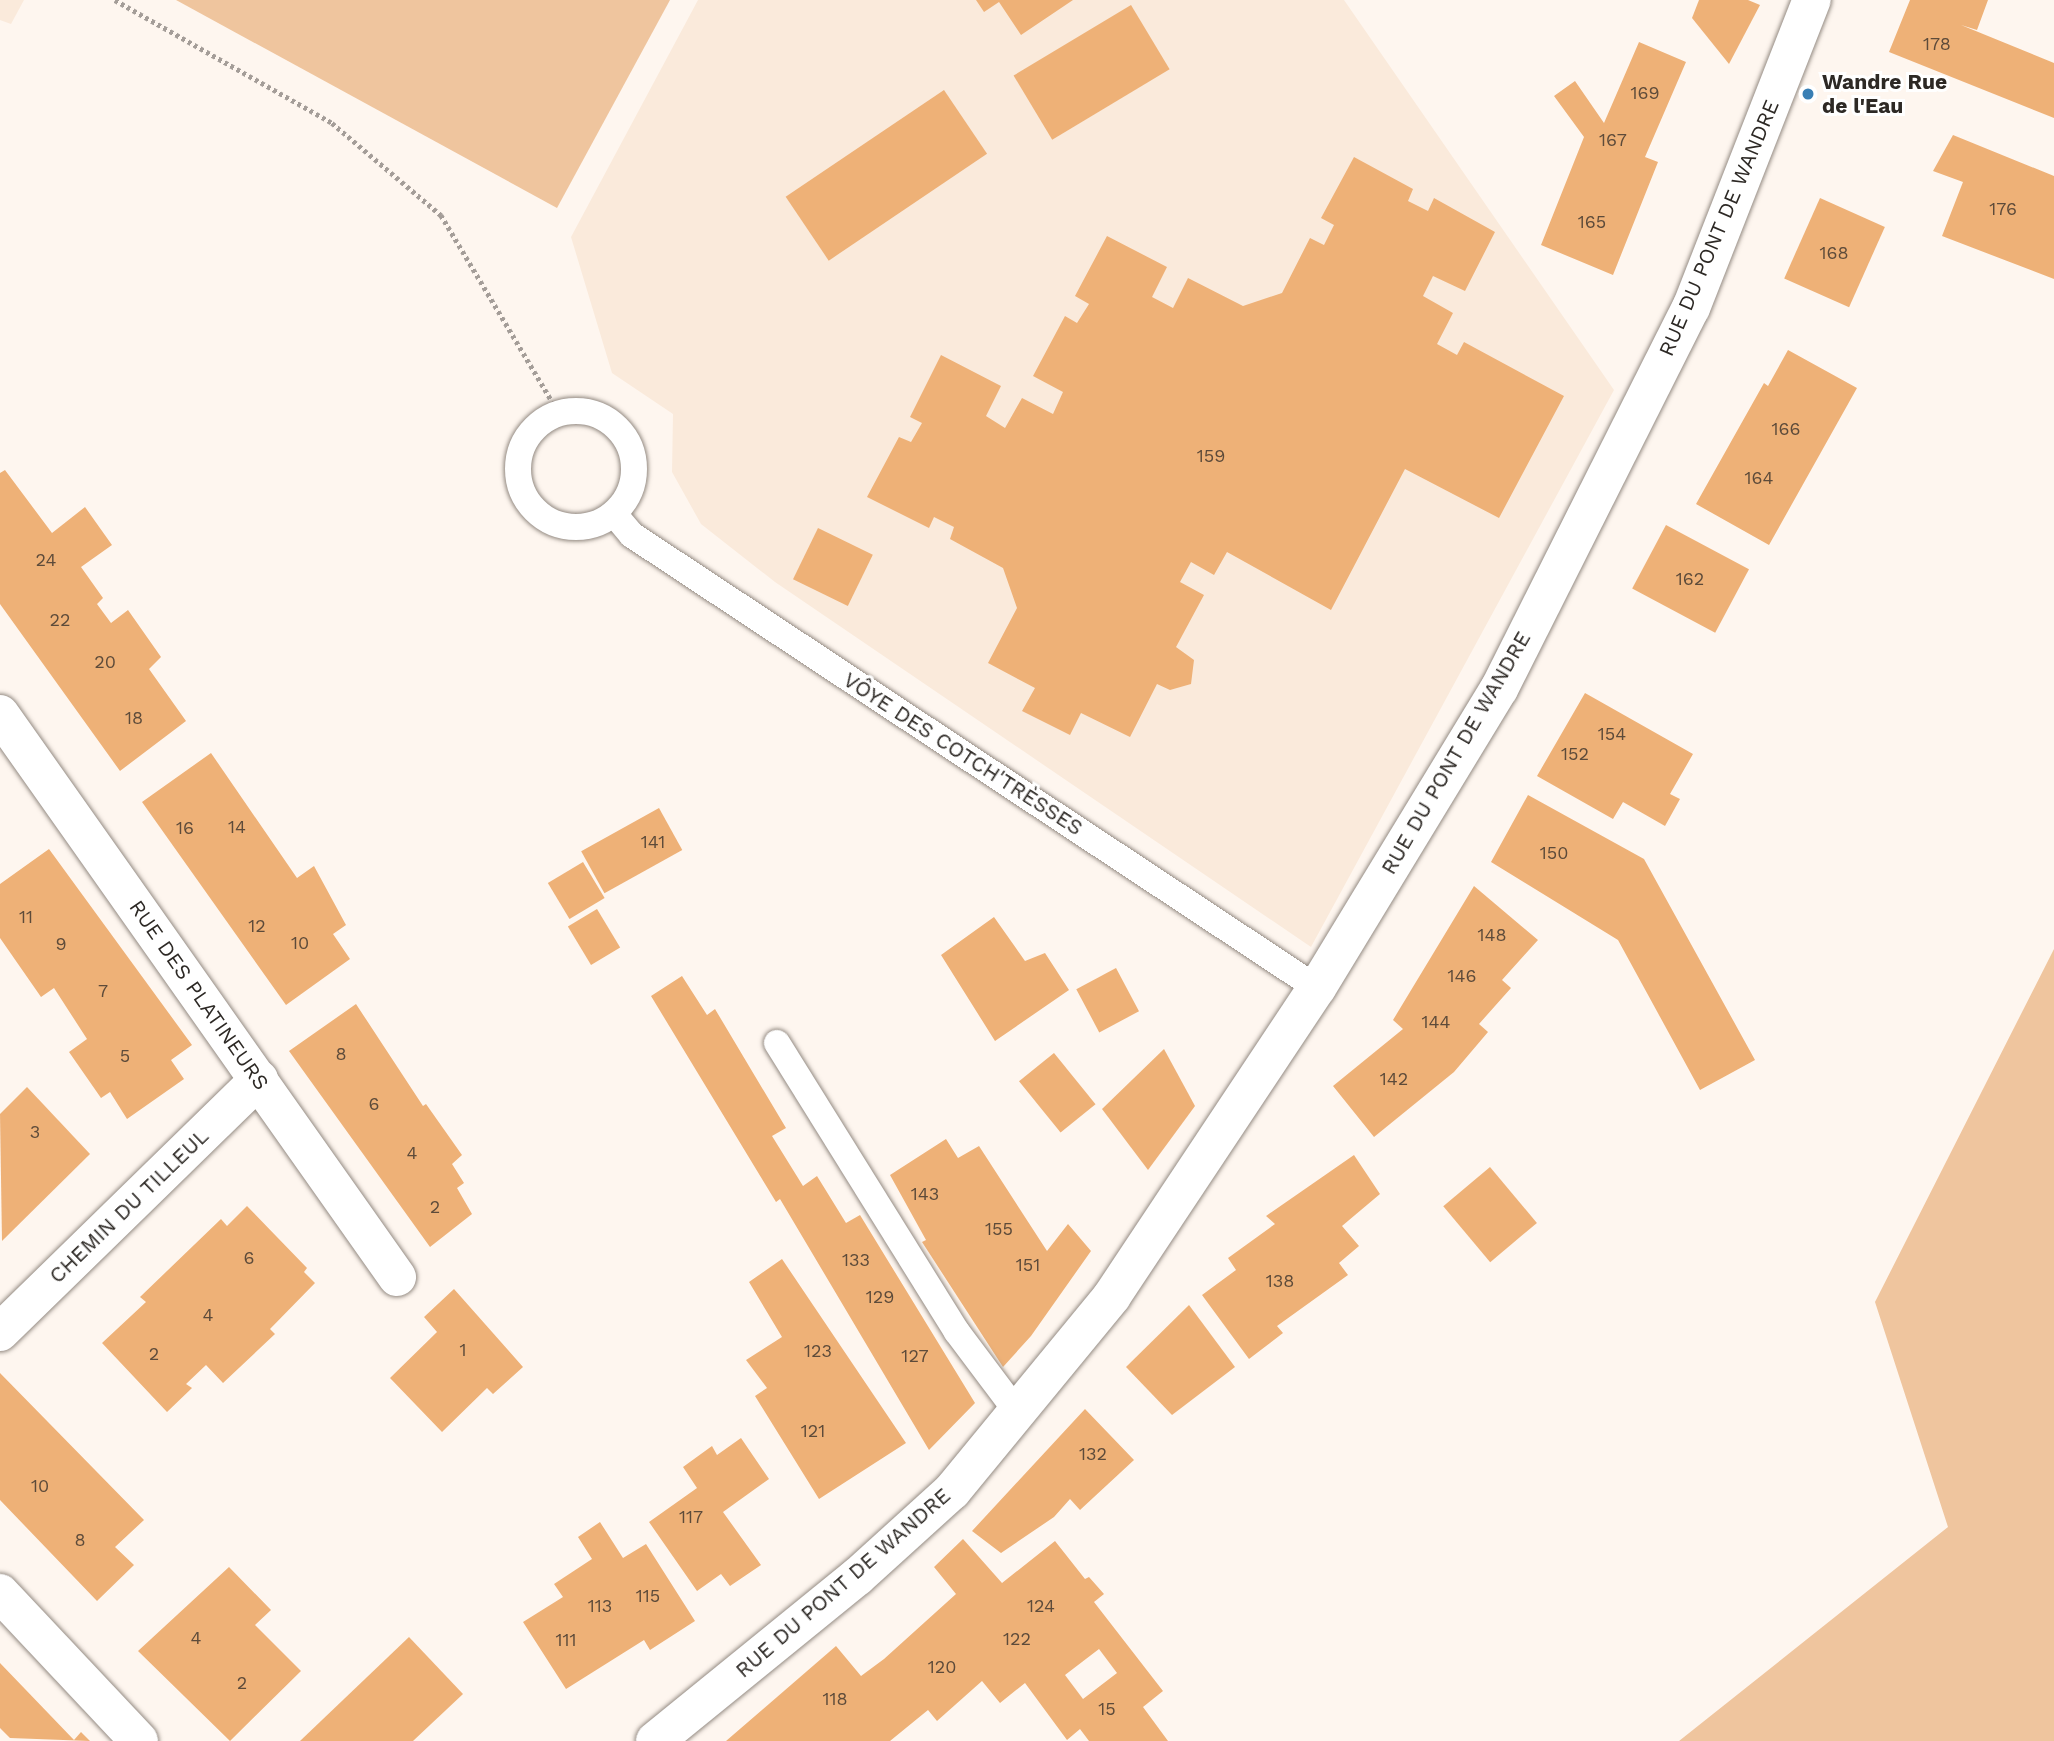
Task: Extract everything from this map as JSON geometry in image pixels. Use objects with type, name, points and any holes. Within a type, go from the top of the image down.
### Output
[{"type":"street","name":"RUE DU PONT DE WANDRE","points":[[654,1741],[857,1577],[952,1491],[1112,1296],[1317,988],[1499,688],[1685,320],[1812,0]]},
{"type":"street","name":"RUE DES PLATINEURS","points":[[0,713],[397,1277]]},
{"type":"street","name":"CHEMIN DU TILLEUL","points":[[0,1332],[259,1079]]},
{"type":"street","points":[[0,1593],[139,1741]]},
{"type":"lane","points":[[586,410],[612,421],[633,449],[634,485],[615,515],[583,529],[548,522],[523,498],[516,464],[530,431],[558,411],[586,410]]},
{"type":"lane","name":"VÔYE DES COTCH'TRÈSSES","points":[[615,515],[632,535],[1317,988]]},
{"type":"lane","points":[[777,1043],[957,1332],[1017,1412]]},
{"type":"path","points":[[115,0],[332,123],[441,215],[558,411]]},
{"type":"shaded area","points":[[0,0],[24,0],[11,24],[0,20]]},
{"type":"shaded area","points":[[176,0],[670,0],[557,208]]},
{"type":"shaded area","points":[[698,0],[1344,0],[1614,390],[1311,947],[775,582],[701,524],[672,472],[673,414],[612,373],[571,237]]},
{"type":"shaded area","points":[[2054,949],[2054,1741],[1679,1741],[1948,1527],[1875,1302]]},
{"type":"building","points":[[976,0],[1073,0],[1021,35],[999,2],[984,12]]},
{"type":"building","points":[[1699,0],[1748,0],[1760,5],[1729,64],[1692,18]]},
{"type":"building","points":[[1910,0],[1988,0],[1977,30],[1961,25],[2054,63],[2054,118],[1889,52]]},
{"type":"building","points":[[1131,5],[1170,69],[1052,140],[1014,76]]},
{"type":"building","points":[[1639,42],[1686,62],[1645,157],[1658,162],[1613,275],[1541,245],[1584,137],[1554,96],[1575,81],[1604,123]]},
{"type":"building","points":[[944,90],[987,154],[829,261],[786,197]]},
{"type":"building","points":[[1953,135],[2054,176],[2054,279],[1942,236],[1963,182],[1933,171]]},
{"type":"building","points":[[1354,157],[1413,189],[1408,201],[1428,211],[1434,198],[1495,232],[1465,291],[1433,276],[1423,296],[1453,313],[1437,344],[1457,355],[1464,342],[1564,396],[1499,518],[1405,469],[1331,610],[1227,552],[1214,575],[1191,562],[1180,582],[1204,595],[1176,647],[1194,660],[1191,684],[1170,690],[1157,684],[1130,737],[1081,713],[1070,735],[1022,711],[1035,688],[988,663],[1017,608],[1003,568],[950,539],[954,527],[934,517],[929,528],[867,497],[899,437],[911,442],[922,423],[910,417],[941,355],[1001,386],[986,416],[1005,428],[1022,398],[1053,414],[1063,392],[1033,376],[1065,316],[1077,323],[1089,304],[1075,296],[1107,236],[1167,267],[1152,297],[1173,308],[1188,278],[1243,306],[1282,293],[1310,238],[1324,245],[1334,225],[1321,218]]},
{"type":"building","points":[[1820,198],[1885,227],[1849,307],[1784,278]]},
{"type":"building","points":[[1788,350],[1857,388],[1769,545],[1696,504],[1764,383],[1768,386]]},
{"type":"building","points":[[5,470],[52,533],[85,507],[112,545],[81,567],[103,598],[97,604],[111,623],[128,610],[161,657],[149,669],[186,721],[120,771],[0,604],[0,473]]},
{"type":"building","points":[[1666,525],[1749,569],[1715,633],[1632,589]]},
{"type":"building","points":[[818,528],[873,555],[848,606],[793,579]]},
{"type":"building","points":[[1585,693],[1693,754],[1670,794],[1680,799],[1665,826],[1623,802],[1613,819],[1537,776]]},
{"type":"building","points":[[211,753],[297,878],[314,866],[346,925],[333,934],[350,959],[286,1005],[142,802]]},
{"type":"building","points":[[1528,795],[1644,859],[1755,1060],[1700,1090],[1618,940],[1491,862]]},
{"type":"building","points":[[659,808],[682,850],[604,893],[581,851]]},
{"type":"building","points":[[49,849],[192,1045],[171,1060],[184,1079],[127,1119],[110,1092],[101,1098],[69,1052],[87,1039],[54,988],[41,997],[0,938],[0,884]]},
{"type":"building","points":[[583,862],[605,898],[569,919],[548,883]]},
{"type":"building","points":[[1474,886],[1538,940],[1502,980],[1511,988],[1479,1024],[1488,1032],[1454,1072],[1374,1137],[1333,1086],[1403,1029],[1393,1020]]},
{"type":"building","points":[[597,909],[620,948],[591,965],[568,927]]},
{"type":"building","points":[[994,917],[1025,961],[1045,953],[1069,990],[995,1041],[941,955]]},
{"type":"building","points":[[1116,968],[1139,1011],[1099,1032],[1076,989]]},
{"type":"building","points":[[682,976],[707,1015],[715,1009],[786,1128],[772,1136],[803,1186],[817,1176],[846,1223],[860,1215],[975,1403],[929,1450],[780,1199],[776,1202],[651,996]]},
{"type":"building","points":[[356,1004],[423,1106],[426,1104],[462,1155],[452,1164],[464,1183],[457,1188],[472,1214],[430,1247],[289,1051]]},
{"type":"building","points":[[1164,1049],[1195,1106],[1148,1170],[1102,1109]]},
{"type":"building","points":[[1054,1053],[1096,1104],[1061,1133],[1019,1081]]},
{"type":"building","points":[[27,1087],[90,1154],[2,1241],[0,1114]]},
{"type":"building","points":[[946,1139],[958,1158],[979,1146],[1047,1251],[1068,1224],[1091,1251],[1031,1336],[1003,1367],[922,1242],[926,1240],[890,1175]]},
{"type":"building","points":[[1354,1155],[1380,1194],[1342,1226],[1359,1246],[1339,1263],[1348,1275],[1277,1326],[1283,1333],[1249,1359],[1202,1295],[1236,1270],[1228,1258],[1275,1224],[1266,1216]]},
{"type":"building","points":[[1490,1167],[1537,1223],[1490,1262],[1443,1206]]},
{"type":"building","points":[[247,1206],[307,1268],[304,1272],[315,1283],[270,1329],[275,1334],[223,1383],[206,1365],[186,1384],[192,1388],[167,1412],[102,1343],[146,1302],[140,1297],[221,1219],[227,1226]]},
{"type":"building","points":[[782,1259],[906,1443],[819,1499],[755,1396],[767,1388],[746,1360],[782,1337],[749,1282]]},
{"type":"building","points":[[454,1289],[523,1367],[493,1394],[487,1388],[442,1432],[390,1378],[437,1332],[424,1317]]},
{"type":"building","points":[[1189,1305],[1235,1367],[1172,1415],[1126,1367]]},
{"type":"building","points":[[0,1373],[144,1520],[115,1547],[134,1565],[97,1601],[0,1500]]},
{"type":"building","points":[[1085,1409],[1134,1460],[1080,1510],[1070,1499],[1054,1517],[1001,1553],[972,1531]]},
{"type":"building","points":[[741,1438],[769,1479],[723,1512],[761,1565],[730,1586],[721,1574],[697,1591],[649,1522],[697,1488],[683,1467],[712,1446],[717,1455]]},
{"type":"building","points":[[600,1522],[623,1558],[646,1544],[695,1621],[650,1650],[644,1640],[566,1689],[523,1622],[563,1597],[554,1584],[592,1559],[578,1537]]},
{"type":"building","points":[[963,1539],[1002,1583],[1055,1541],[1085,1579],[1089,1577],[1104,1594],[1094,1602],[1163,1691],[1143,1707],[1168,1741],[1089,1741],[1080,1729],[1067,1740],[1025,1683],[1000,1703],[982,1681],[937,1721],[928,1710],[890,1741],[726,1741],[836,1646],[861,1676],[884,1659],[956,1594],[934,1567]],"holes":[[[1099,1649],[1117,1673],[1083,1699],[1065,1675]]]},
{"type":"building","points":[[229,1567],[271,1610],[255,1625],[301,1671],[230,1741],[138,1651]]},
{"type":"building","points":[[409,1637],[463,1694],[413,1741],[300,1741]]},
{"type":"building","points":[[0,1663],[74,1740],[81,1732],[90,1741],[10,1738],[0,1728]]},
{"type":"place","name":"Wandre Rue de l'Eau","points":[[1808,94]]}]
